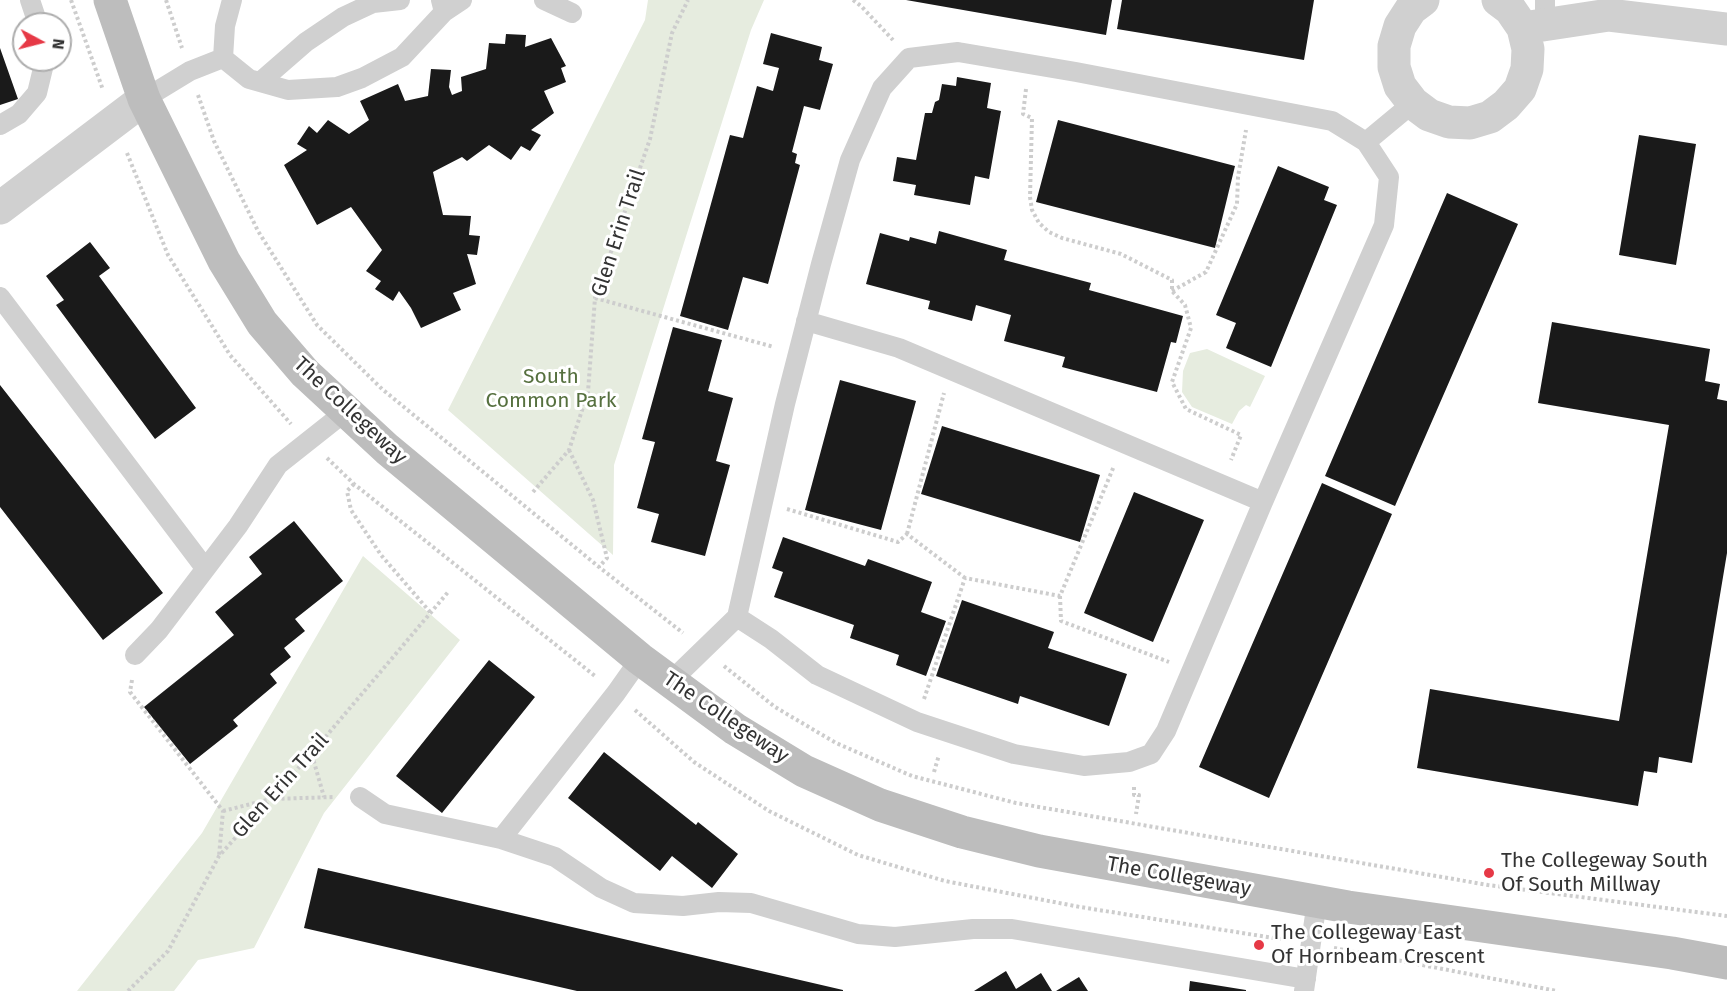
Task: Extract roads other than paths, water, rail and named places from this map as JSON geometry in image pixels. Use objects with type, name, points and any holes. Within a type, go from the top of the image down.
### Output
[{"type":"street","name":"The Collegeway","points":[[110,0],[144,99],[224,261],[262,323],[305,373],[345,412],[640,659],[735,729],[804,771],[880,805],[962,832],[1039,851],[1317,902],[1727,963]]},
{"type":"street","points":[[1423,0],[1411,9],[1400,26],[1394,46],[1394,67],[1400,86],[1413,103],[1429,115],[1449,122],[1470,123],[1490,117],[1506,105],[1520,89],[1527,69],[1528,49],[1538,18]]},
{"type":"street","points":[[1498,0],[1510,9],[1538,18],[1609,15],[1727,29]]},
{"type":"street","points":[[0,208],[144,99]]},
{"type":"lane","points":[[223,58],[225,26],[232,0]]},
{"type":"lane","points":[[260,82],[306,42],[343,17],[373,3],[400,0]]},
{"type":"lane","points":[[223,58],[249,79],[288,90],[337,87],[362,78],[402,57],[443,6],[462,0]]},
{"type":"lane","points":[[544,0],[572,13]]},
{"type":"lane","points":[[670,681],[737,617],[798,353],[850,160],[882,88],[909,58],[958,52],[1250,105],[1332,121],[1366,142],[1389,177],[1384,225],[1166,731],[1151,754],[1129,762],[1084,766],[1014,754],[917,722],[817,675],[771,639],[737,617]]},
{"type":"lane","points":[[144,99],[190,72],[223,58]]},
{"type":"lane","points":[[0,124],[19,114],[37,93],[42,72]]},
{"type":"lane","points":[[1366,142],[1413,103]]},
{"type":"lane","points":[[0,297],[205,568]]},
{"type":"lane","points":[[806,321],[899,348],[1263,502]]},
{"type":"lane","points":[[135,655],[159,630],[238,526],[278,465],[345,412]]},
{"type":"lane","points":[[501,839],[640,659]]},
{"type":"lane","points":[[360,797],[385,814],[501,839],[555,857],[602,888],[634,903],[683,906],[719,902],[751,903],[858,934],[895,937],[973,929],[1012,929],[1305,985],[1317,902]]},
{"type":"place","name":"The Collegeway South Of South Millway","points":[[1489,873]]},
{"type":"place","name":"The Collegeway East Of Hornbeam Crescent","points":[[1259,945]]},
{"type":"park label","name":"South Common Park","points":[[551,389]]}]
